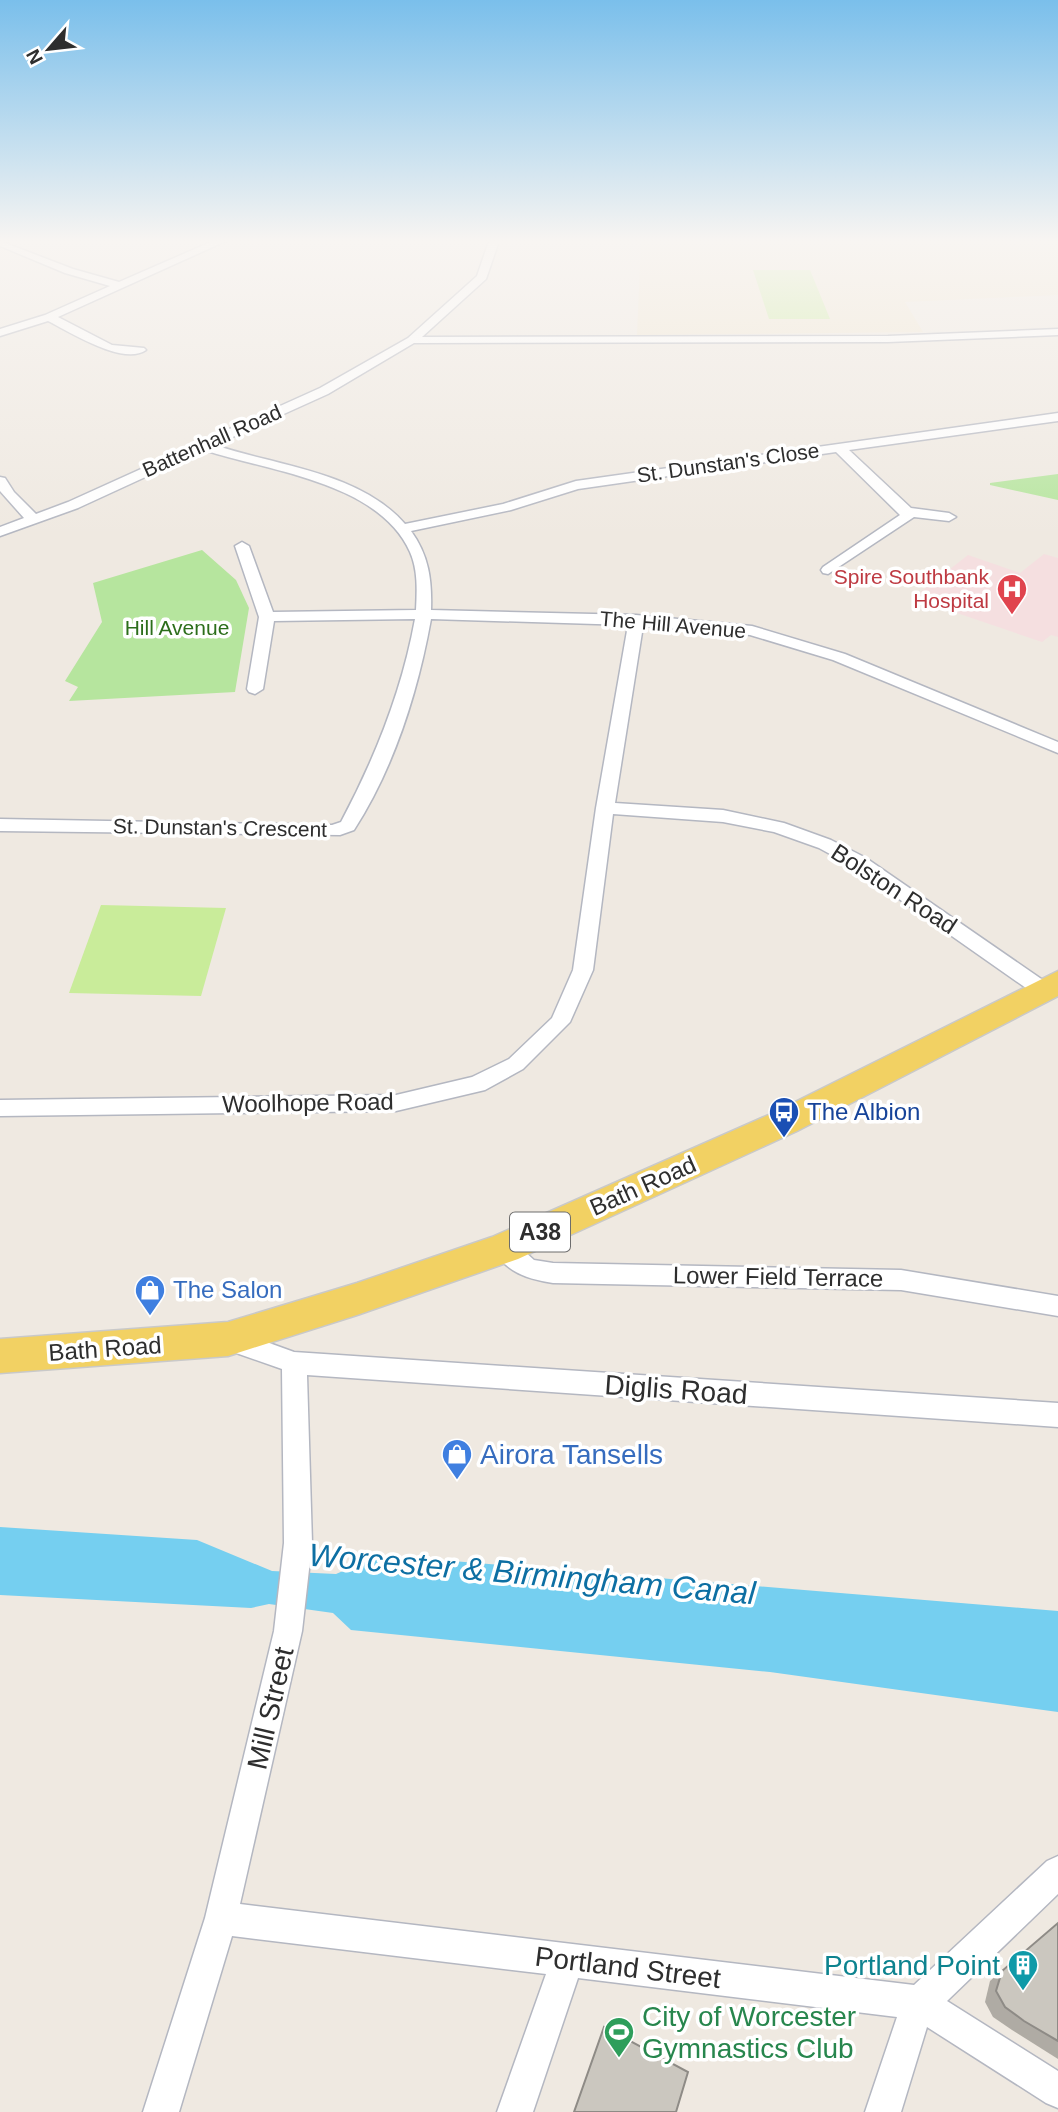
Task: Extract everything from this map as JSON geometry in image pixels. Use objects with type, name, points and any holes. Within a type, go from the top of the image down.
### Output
[{"type":"main road","name":"Bath Road","points":[[0,1356],[228,1339],[357,1299],[505,1248],[785,1122],[1051,986]]},
{"type":"street","points":[[93,340],[110,348],[140,350]]},
{"type":"street","points":[[412,340],[621,340]]},
{"type":"street","name":"Battenhall Road","points":[[0,532],[73,505],[324,391],[412,340]]},
{"type":"street","name":"St. Dunstan's Close","points":[[402,529],[506,506],[576,485],[1058,417]]},
{"type":"street","name":"St. Dunstan's Crescent","points":[[9,825],[334,831],[348,826],[389,742],[409,677],[423,614],[423,579],[418,555],[402,529],[371,501],[346,490],[202,445]]},
{"type":"street","points":[[839,448],[907,512],[949,517]]},
{"type":"street","points":[[0,481],[9,495],[34,520]]},
{"type":"street","points":[[828,570],[907,517],[907,512]]},
{"type":"street","points":[[242,546],[267,617],[255,689]]},
{"type":"street","name":"The Hill Avenue","points":[[267,617],[423,614],[636,620],[752,631],[839,657],[1058,748]]},
{"type":"street","name":"Woolhope Road","points":[[0,1108],[396,1103],[477,1084],[516,1064],[560,1022],[583,970],[636,620]]},
{"type":"street","name":"Bolston Road","points":[[606,808],[723,816],[778,827],[825,844],[859,862],[1051,986]]},
{"type":"street","name":"Lower Field Terrace","points":[[505,1248],[528,1269],[553,1273],[901,1280],[1058,1306]]},
{"type":"street","points":[[228,1339],[294,1363]]},
{"type":"street","name":"Diglis Road","points":[[294,1363],[1058,1415]]},
{"type":"street","name":"Mill Street","points":[[161,2112],[221,1918],[288,1631],[298,1543],[294,1363]]},
{"type":"street","points":[[883,2112],[907,2033],[920,2003],[1058,1872]]},
{"type":"street","name":"Portland Street","points":[[221,1918],[920,2003]]},
{"type":"street","points":[[515,2112],[566,1960]]},
{"type":"street","points":[[920,2003],[1058,2091]]},
{"type":"shaded area","name":"Spire Southbank Hospital","points":[[1044,554],[1058,558],[1058,637],[1051,635],[1042,642],[913,598],[968,555],[1020,573]]},
{"type":"green space","points":[[1058,474],[1058,500],[990,485],[990,483]]},
{"type":"green space","name":"Hill Avenue","points":[[202,550],[236,580],[249,608],[235,692],[69,701],[78,687],[65,681],[102,622],[93,583]]},
{"type":"green space","points":[[101,905],[226,908],[201,996],[69,993]]},
{"type":"water","name":"Worcester & Birmingham Canal","points":[[0,1527],[197,1540],[272,1571],[336,1574],[380,1555],[1058,1611],[1058,1712],[770,1672],[351,1630],[333,1613],[269,1604],[251,1608],[0,1595]]},
{"type":"building","name":"Portland Point","points":[[1058,1923],[1058,2041],[1005,2007],[996,1991],[1002,1971]]},
{"type":"building","name":"City of Worcester Gymnastics Club","points":[[604,2027],[688,2072],[676,2112],[574,2112]]},
{"type":"place","name":"Spire Southbank Hospital","points":[[1012,616]]},
{"type":"place","name":"The Albion","points":[[784,1139]]},
{"type":"place","name":"The Salon","points":[[150,1317]]},
{"type":"place","name":"Airora Tansells","points":[[457,1481]]},
{"type":"place","name":"Portland Point","points":[[1023,1992]]},
{"type":"place","name":"City of Worcester Gymnastics Club","points":[[619,2059]]}]
